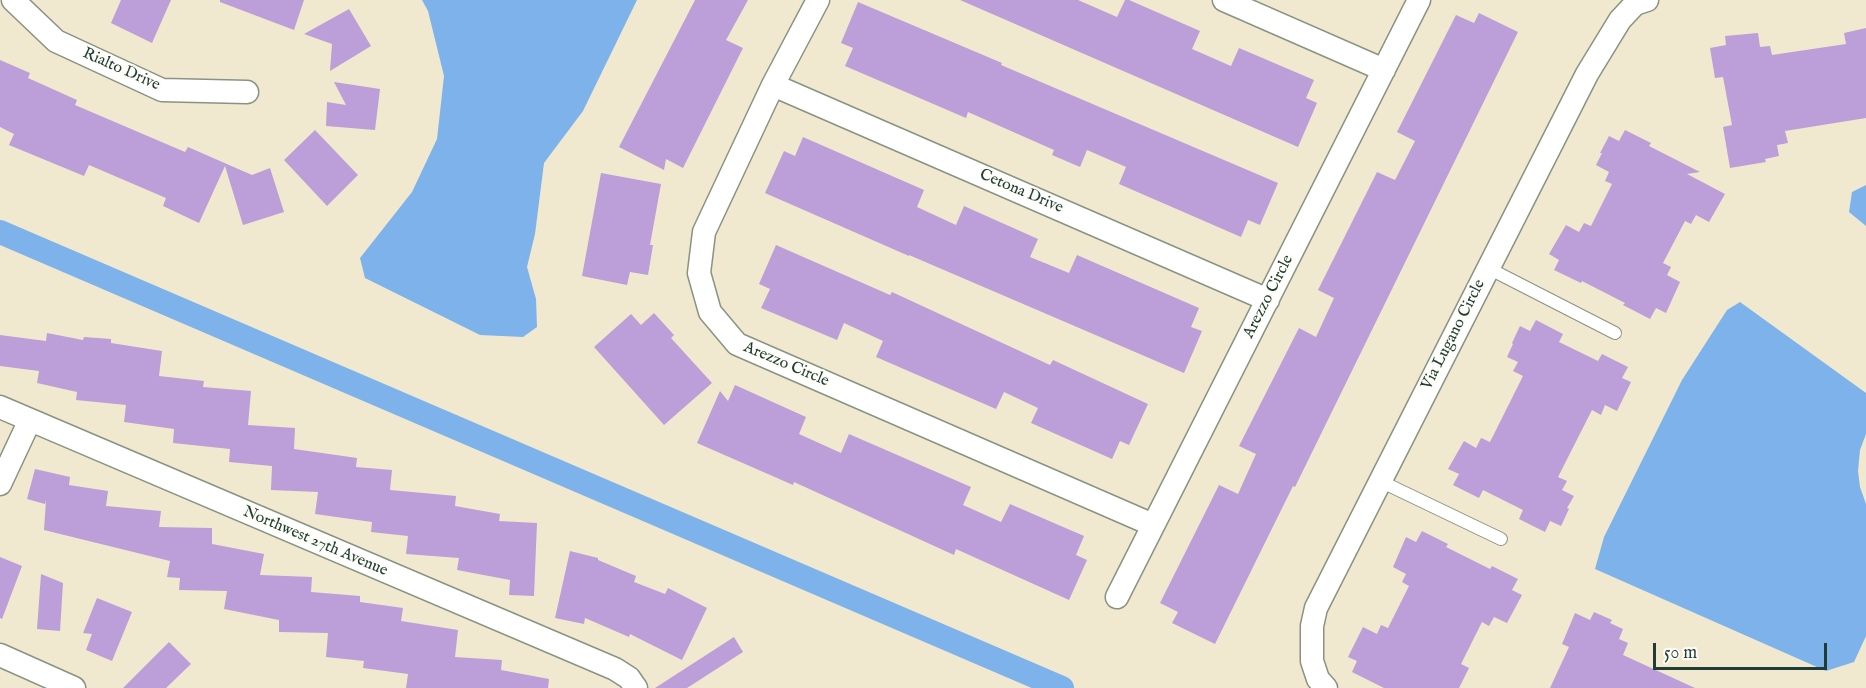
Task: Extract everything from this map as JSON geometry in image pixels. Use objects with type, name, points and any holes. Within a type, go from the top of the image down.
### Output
[{"type":"street","name":"Rialto Drive","points":[[13,0],[56,41],[162,90],[247,92]]},
{"type":"street","name":"Arezzo Circle","points":[[818,0],[773,85],[704,232],[699,273],[710,312],[737,344],[1153,525]]},
{"type":"street","name":"Arezzo Circle","points":[[1117,597],[1419,0]]},
{"type":"street","name":"Via Lugano Circle","points":[[1326,688],[1318,679],[1312,661],[1312,626],[1316,608],[1608,37],[1635,4],[1647,0]]},
{"type":"street","points":[[1230,1],[1266,8],[1384,70]]},
{"type":"street","name":"Cetona Drive","points":[[773,85],[1268,300]]},
{"type":"street","name":"Northwest 27th Avenue","points":[[0,407],[615,669],[632,683]]},
{"type":"street","points":[[0,484],[30,420]]},
{"type":"street","points":[[0,655],[74,688]]},
{"type":"lane","points":[[1488,268],[1615,333]]},
{"type":"lane","points":[[1380,481],[1501,539]]},
{"type":"water","points":[[422,0],[637,0],[583,111],[544,163],[535,234],[527,267],[536,299],[537,327],[523,337],[480,335],[365,278],[360,258],[412,192],[437,139],[444,76],[428,11]]},
{"type":"water","points":[[1866,185],[1866,226],[1849,212],[1852,192]]},
{"type":"water","points":[[1740,302],[1866,393],[1866,434],[1860,450],[1858,471],[1860,487],[1866,504],[1866,636],[1854,662],[1826,671],[1595,569],[1604,537],[1682,380],[1727,310]]},
{"type":"building","points":[[121,0],[171,0],[152,43],[111,23]]},
{"type":"building","points":[[220,0],[304,0],[294,30],[220,2]]},
{"type":"building","points":[[695,0],[748,0],[726,40],[743,48],[683,168],[666,159],[664,170],[619,147]]},
{"type":"building","points":[[960,0],[1078,0],[1117,17],[1125,0],[1129,0],[1200,31],[1192,49],[1231,66],[1239,48],[1314,80],[1306,98],[1317,103],[1298,147]]},
{"type":"building","points":[[858,2],[1278,183],[1260,225],[1248,220],[1241,237],[1119,184],[1126,167],[1087,150],[1080,167],[1052,155],[1054,150],[968,112],[966,118],[845,66],[853,48],[841,43]]},
{"type":"building","points":[[349,9],[371,46],[330,71],[332,44],[304,34]]},
{"type":"building","points":[[1479,13],[1518,32],[1295,487],[1293,486],[1215,644],[1172,623],[1178,612],[1160,603],[1219,485],[1238,494],[1256,454],[1239,446],[1299,328],[1316,337],[1334,298],[1318,290],[1377,172],[1395,180],[1415,141],[1397,132],[1456,15],[1474,23]]},
{"type":"building","points":[[1866,28],[1866,118],[1785,131],[1788,143],[1777,145],[1779,156],[1765,159],[1766,162],[1730,168],[1723,127],[1732,125],[1723,77],[1715,78],[1710,48],[1726,45],[1725,36],[1758,33],[1760,47],[1770,46],[1772,55],[1846,44],[1844,33]]},
{"type":"building","points":[[0,60],[30,73],[28,78],[77,100],[75,105],[185,152],[188,147],[252,175],[270,168],[284,212],[243,225],[225,166],[199,223],[163,206],[166,198],[89,165],[84,176],[9,145],[14,134],[0,127]]},
{"type":"building","points":[[334,82],[380,89],[375,130],[326,126],[327,102],[346,105]]},
{"type":"building","points":[[315,130],[358,175],[327,206],[284,160]]},
{"type":"building","points":[[1625,130],[1651,143],[1649,146],[1700,172],[1687,174],[1725,194],[1709,222],[1696,215],[1691,224],[1685,221],[1663,263],[1671,267],[1667,275],[1680,282],[1666,313],[1656,308],[1650,319],[1582,281],[1581,283],[1554,270],[1559,260],[1549,254],[1566,225],[1579,232],[1584,223],[1591,226],[1612,184],[1605,181],[1609,172],[1596,165],[1602,153],[1600,153],[1609,136],[1619,141]]},
{"type":"building","points":[[803,137],[924,190],[917,207],[956,225],[964,206],[1038,239],[1030,257],[1069,273],[1077,255],[1199,308],[1191,327],[1202,331],[1184,373],[765,193],[784,151],[795,156]]},
{"type":"building","points":[[601,173],[661,184],[650,245],[653,245],[648,275],[630,272],[627,285],[582,276]]},
{"type":"building","points":[[776,245],[890,295],[892,292],[1050,365],[1053,360],[1148,404],[1129,445],[1120,441],[1112,459],[1031,423],[1038,408],[1004,392],[996,409],[876,357],[883,341],[844,323],[837,340],[761,308],[770,289],[759,284]]},
{"type":"building","points":[[654,313],[674,335],[671,338],[712,383],[664,425],[594,347],[631,314],[641,325]]},
{"type":"building","points":[[1536,320],[1563,334],[1559,342],[1598,361],[1602,354],[1628,367],[1622,378],[1631,382],[1617,411],[1605,405],[1601,415],[1592,410],[1558,477],[1567,481],[1562,490],[1574,496],[1567,508],[1569,509],[1561,526],[1550,521],[1545,532],[1519,519],[1523,510],[1483,490],[1479,498],[1453,485],[1459,474],[1448,469],[1464,441],[1476,448],[1481,438],[1490,442],[1523,376],[1513,371],[1518,362],[1507,357],[1512,343],[1520,326],[1530,331]]},
{"type":"building","points":[[47,333],[83,340],[84,337],[111,339],[111,343],[162,351],[159,376],[204,381],[203,387],[251,391],[248,425],[295,428],[294,449],[357,458],[356,467],[392,470],[390,490],[456,496],[455,506],[500,514],[499,521],[537,523],[534,596],[509,595],[510,580],[457,570],[459,558],[406,554],[408,536],[371,532],[372,522],[315,514],[318,492],[271,490],[272,466],[229,462],[230,449],[173,443],[174,429],[124,422],[126,405],[76,400],[77,392],[37,383],[39,371],[0,366],[0,335],[46,341]]},
{"type":"building","points":[[735,385],[806,417],[799,434],[841,453],[849,434],[971,487],[963,505],[1001,522],[1010,504],[1084,536],[1076,555],[1087,560],[1069,600],[956,549],[954,555],[794,482],[793,485],[697,443],[720,391],[728,401]]},
{"type":"building","points":[[35,469],[70,477],[69,485],[108,491],[106,506],[161,511],[159,527],[212,528],[212,544],[264,554],[260,575],[312,577],[311,592],[360,596],[360,602],[403,608],[401,621],[458,630],[455,657],[502,660],[501,670],[549,679],[548,688],[406,688],[408,674],[363,668],[364,661],[326,657],[328,633],[279,632],[279,620],[224,609],[227,591],[179,590],[180,578],[167,577],[170,561],[44,530],[46,500],[45,504],[27,499]]},
{"type":"building","points":[[1422,531],[1448,544],[1446,547],[1490,569],[1492,566],[1518,579],[1512,590],[1522,595],[1507,623],[1494,617],[1489,626],[1482,622],[1461,664],[1469,668],[1459,688],[1384,688],[1352,672],[1357,661],[1348,657],[1363,627],[1377,634],[1381,625],[1388,628],[1409,586],[1402,582],[1406,574],[1393,567],[1406,537],[1416,542]]},
{"type":"building","points":[[570,551],[598,558],[598,560],[636,576],[634,582],[665,594],[668,588],[707,608],[682,660],[630,634],[629,637],[585,618],[584,624],[555,618]]},
{"type":"building","points":[[0,557],[22,566],[2,619],[0,618]]},
{"type":"building","points":[[41,574],[63,583],[60,631],[37,629]]},
{"type":"building","points":[[97,598],[132,612],[112,661],[86,650],[92,634],[83,633]]},
{"type":"building","points":[[1594,612],[1612,620],[1610,623],[1623,629],[1619,639],[1628,643],[1623,655],[1695,688],[1550,688],[1569,647],[1562,644],[1575,613],[1590,620]]},
{"type":"building","points":[[734,637],[743,652],[687,688],[655,688]]},
{"type":"building","points":[[169,642],[191,664],[166,688],[123,688]]},
{"type":"waterway","points":[[0,232],[1062,688]]}]
